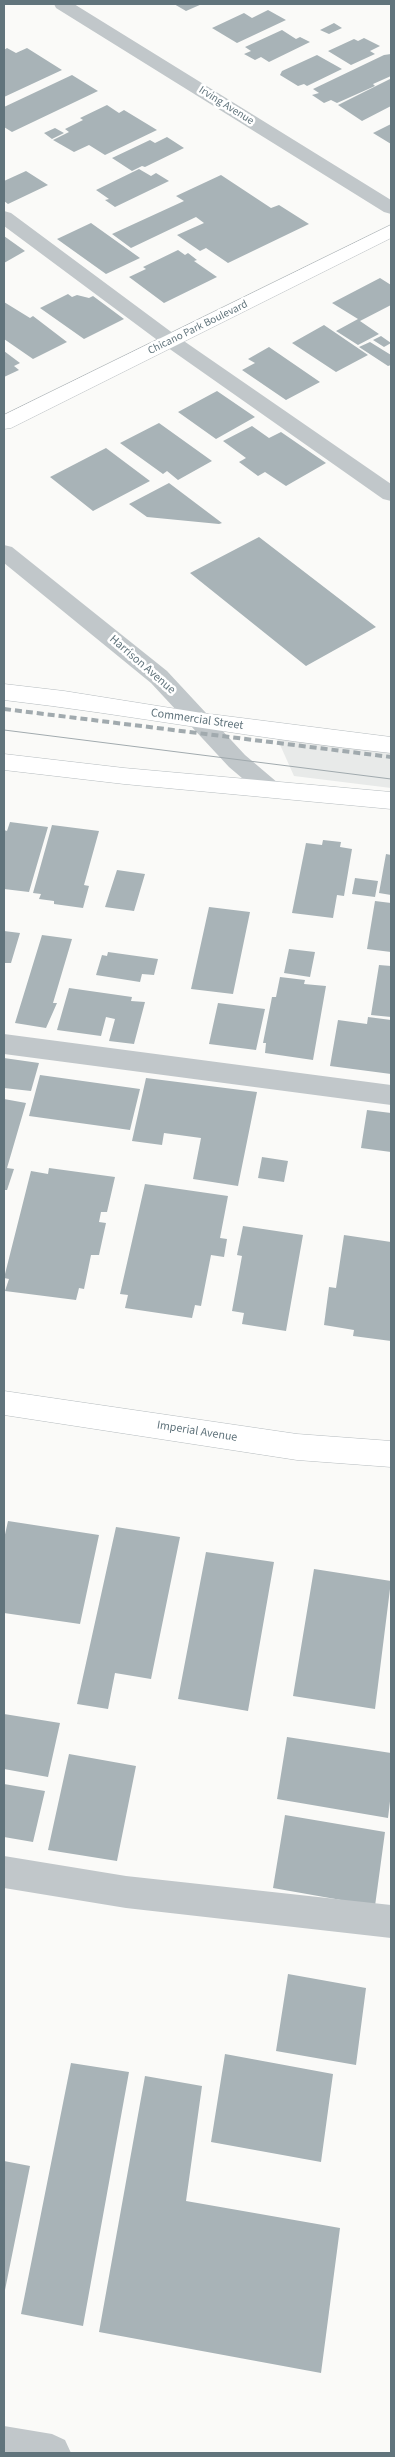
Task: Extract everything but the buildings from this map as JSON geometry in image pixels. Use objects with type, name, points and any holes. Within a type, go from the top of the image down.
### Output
[{"type":"main road","name":"Chicano Park Boulevard","points":[[4,423],[391,231]]},
{"type":"main road","name":"Commercial Street","points":[[4,692],[64,699],[202,721],[391,744]]},
{"type":"main road","points":[[4,762],[124,776],[391,801]]},
{"type":"main road","name":"Imperial Avenue","points":[[4,1403],[297,1447],[391,1454]]},
{"type":"street","name":"Irving Avenue","points":[[62,4],[391,208]]},
{"type":"street","points":[[4,217],[171,341],[391,494]]},
{"type":"street","name":"Harrison Avenue","points":[[4,552],[159,677],[202,721],[237,761],[270,789]]},
{"type":"street","points":[[4,1044],[391,1095]]},
{"type":"street","points":[[4,1872],[126,1892],[391,1922]]},
{"type":"street","points":[[4,2445],[52,2453]]},
{"type":"shaded area","points":[[277,738],[391,752],[391,788],[294,776]]},
{"type":"tram line","points":[[4,730],[391,779]]},
{"type":"railway","points":[[4,709],[391,757]]}]
